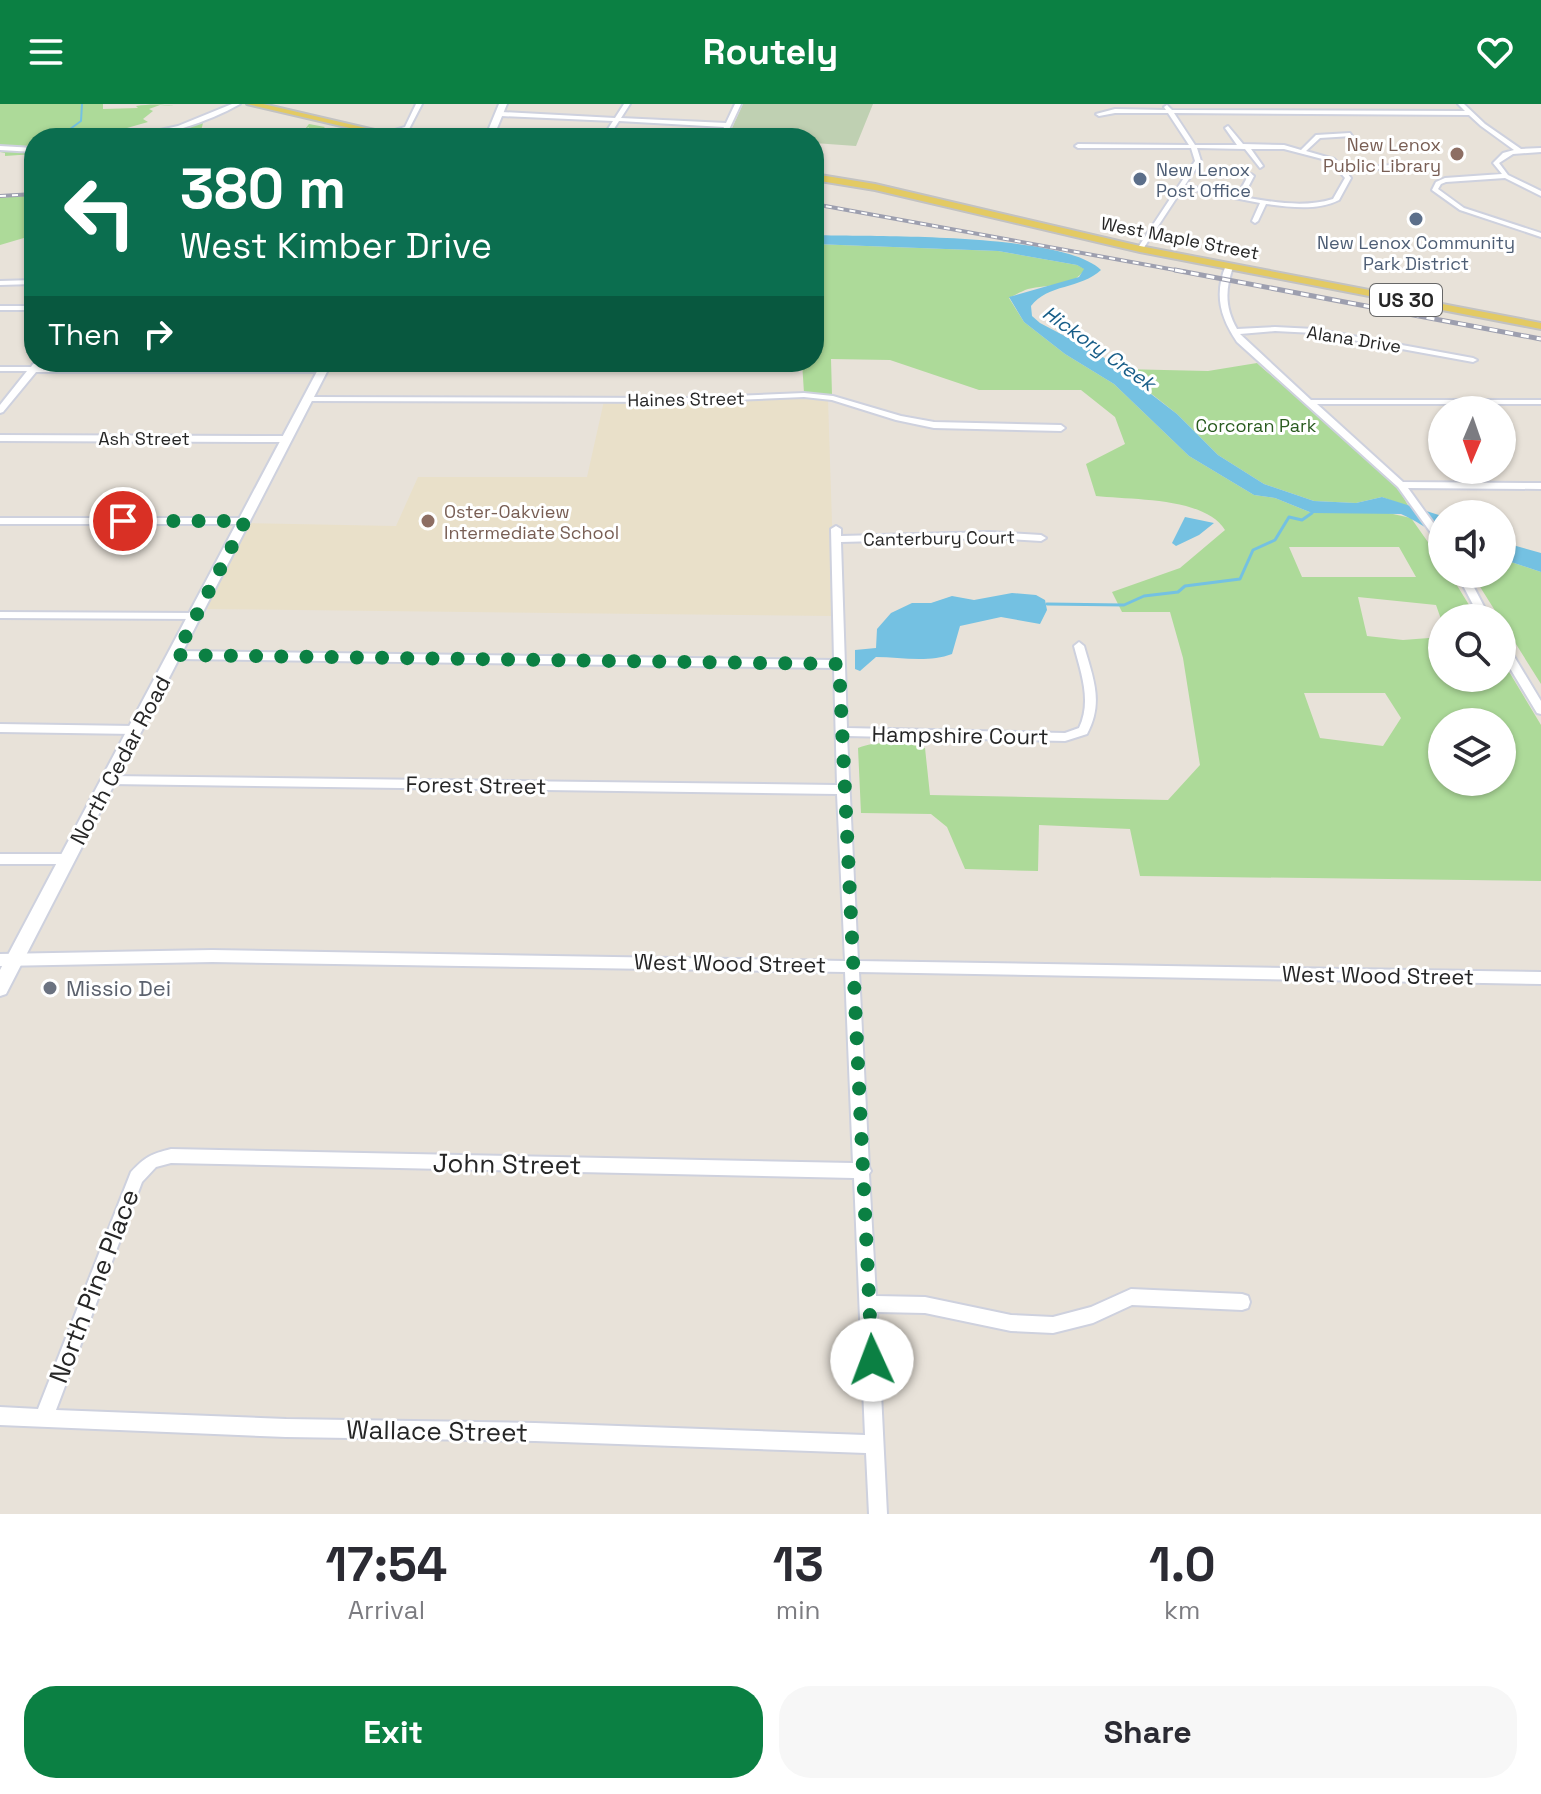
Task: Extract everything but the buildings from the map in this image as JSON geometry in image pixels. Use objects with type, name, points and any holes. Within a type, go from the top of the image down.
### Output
[{"type":"main road","points":[[251,104],[362,128]]},
{"type":"main road","name":"West Maple Street","points":[[824,179],[875,187],[1140,249],[1541,326]]},
{"type":"street","points":[[175,128],[237,104]]},
{"type":"street","points":[[410,128],[419,104]]},
{"type":"street","points":[[494,128],[503,104]]},
{"type":"street","points":[[611,128],[627,104]]},
{"type":"street","points":[[727,128],[738,104]]},
{"type":"street","points":[[1140,249],[1198,161],[1165,104]]},
{"type":"street","points":[[1461,104],[1492,138],[1516,151]]},
{"type":"street","points":[[1099,114],[1169,111],[1470,113]]},
{"type":"street","points":[[501,114],[728,125]]},
{"type":"street","points":[[1228,128],[1260,166]]},
{"type":"street","points":[[1303,151],[1318,136],[1350,135]]},
{"type":"street","points":[[1078,146],[1243,146],[1303,151],[1332,160],[1348,178],[1336,200],[1330,203],[1289,204],[1182,186]]},
{"type":"street","points":[[0,148],[24,149]]},
{"type":"street","points":[[1541,150],[1516,151],[1496,163],[1506,176],[1541,194]]},
{"type":"street","points":[[1344,171],[1391,167]]},
{"type":"street","points":[[1240,197],[1251,176]]},
{"type":"street","points":[[1506,176],[1445,180],[1438,183],[1435,190],[1462,209],[1541,235]]},
{"type":"street","points":[[1255,221],[1264,201]]},
{"type":"street","points":[[1229,267],[1221,299],[1224,314],[1234,332],[1251,352],[1401,485],[1428,521]]},
{"type":"street","points":[[0,283],[24,282]]},
{"type":"street","points":[[0,308],[24,308]]},
{"type":"street","name":"Alana Drive","points":[[1234,332],[1275,329],[1314,331],[1473,360]]},
{"type":"street","points":[[0,369],[24,366]]},
{"type":"street","points":[[0,410],[31,372]]},
{"type":"street","name":"North Cedar Road","points":[[0,988],[7,960],[67,859],[197,616],[322,372]]},
{"type":"street","name":"Haines Street","points":[[308,399],[686,400],[804,395],[833,398],[934,425],[1061,428]]},
{"type":"street","points":[[1308,402],[1541,402]]},
{"type":"street","name":"Ash Street","points":[[0,438],[288,439]]},
{"type":"street","points":[[1401,485],[1541,486]]},
{"type":"street","points":[[0,521],[245,521]]},
{"type":"street","name":"Canterbury Court","points":[[839,664],[836,534],[900,540],[978,534],[1041,538]]},
{"type":"street","points":[[0,615],[197,616]]},
{"type":"street","name":"Hampshire Court","points":[[842,732],[1065,737],[1083,731],[1092,718],[1093,703],[1079,646]]},
{"type":"street","points":[[176,655],[839,664],[878,1514]]},
{"type":"street","points":[[1516,669],[1541,710]]},
{"type":"street","points":[[0,728],[135,730]]},
{"type":"street","name":"Forest Street","points":[[109,780],[843,790]]},
{"type":"street","points":[[0,859],[67,859]]},
{"type":"street","name":"West Wood Street","points":[[7,960],[186,955],[1541,978]]},
{"type":"street","name":"John Street","points":[[152,1161],[186,1156],[863,1171]]},
{"type":"street","name":"North Pine Place","points":[[44,1417],[136,1177],[152,1161]]},
{"type":"street","points":[[870,1304],[925,1305],[1011,1323],[1053,1325],[1093,1315],[1131,1297],[1242,1302]]},
{"type":"street","name":"Wallace Street","points":[[0,1416],[286,1428],[875,1444]]},
{"type":"shaded area","points":[[806,396],[828,399],[835,616],[203,609],[246,523],[396,526],[418,477],[587,477],[604,401]]},
{"type":"green space","points":[[0,104],[103,104],[103,109],[160,105],[149,109],[153,111],[143,119],[148,122],[127,128],[24,128],[24,155],[5,156],[0,152]]},
{"type":"green space","points":[[743,104],[873,104],[856,146],[824,144],[824,128],[732,128]]},
{"type":"green space","points":[[203,123],[202,128],[184,128]]},
{"type":"green space","points":[[309,124],[324,128],[306,128]]},
{"type":"green space","points":[[24,196],[24,238],[0,245],[0,198]]},
{"type":"green space","points":[[824,244],[998,251],[1085,269],[1067,282],[1028,289],[1009,298],[1024,322],[1065,354],[1114,384],[1189,456],[1254,495],[1275,498],[1312,513],[1384,512],[1411,518],[1428,542],[1428,588],[1459,588],[1468,604],[1428,604],[1358,597],[1367,636],[1403,640],[1428,638],[1428,692],[1516,692],[1516,683],[1541,725],[1541,881],[1140,876],[1130,829],[1039,825],[1038,871],[965,869],[947,827],[931,814],[861,813],[858,748],[882,743],[925,748],[930,795],[1168,800],[1200,765],[1183,658],[1170,612],[1122,612],[1112,592],[1180,568],[1225,530],[1215,519],[1185,506],[1096,496],[1086,464],[1125,444],[1115,417],[1081,390],[979,390],[890,360],[831,359],[832,395],[804,393],[803,372],[824,372]],"holes":[[[1289,547],[1399,547],[1416,577],[1302,577]],[[1304,693],[1385,693],[1401,718],[1383,746],[1320,738]]]},
{"type":"green space","name":"Corcoran Park","points":[[1257,363],[1362,450],[1398,488],[1409,507],[1382,497],[1356,503],[1314,501],[1264,484],[1218,455],[1177,414],[1120,369],[1208,371]]},
{"type":"green space","points":[[1516,564],[1541,572],[1541,684],[1516,644],[1516,604],[1491,604],[1481,588],[1516,588]]},
{"type":"water","points":[[824,235],[965,239],[1048,249],[1080,258],[1101,270],[1084,281],[1038,299],[1031,306],[1032,316],[1040,323],[1099,354],[1177,414],[1218,455],[1264,484],[1314,501],[1356,503],[1382,497],[1428,512],[1428,528],[1401,514],[1312,513],[1275,498],[1254,495],[1189,456],[1114,384],[1065,354],[1024,322],[1009,297],[1079,277],[1084,269],[1077,265],[998,251],[824,244]]},
{"type":"water","points":[[1185,517],[1214,523],[1199,535],[1176,546],[1172,543]]},
{"type":"water","points":[[1516,546],[1541,553],[1541,572],[1516,564]]},
{"type":"water","points":[[1012,593],[1036,595],[1045,600],[1047,610],[1040,624],[1001,617],[960,626],[952,654],[924,659],[876,657],[860,671],[855,669],[855,650],[876,648],[877,629],[891,613],[912,603],[931,603],[952,596],[974,600]]},
{"type":"waterway","points":[[72,128],[81,121],[82,104]]},
{"type":"waterway","points":[[1047,604],[1124,605],[1144,596],[1178,592],[1185,586],[1240,579],[1253,550],[1275,540],[1289,517],[1302,520],[1312,513]]},
{"type":"railway","points":[[0,196],[24,195]]},
{"type":"railway","points":[[824,206],[1186,272]]},
{"type":"railway","points":[[1175,270],[1541,339]]},
{"type":"place","name":"New Lenox Public Library","points":[[1457,154]]},
{"type":"place","name":"New Lenox Post Office","points":[[1140,179]]},
{"type":"place","name":"New Lenox Community Park District","points":[[1416,219]]},
{"type":"place","name":"Oster-Oakview Intermediate School","points":[[428,521]]},
{"type":"place","name":"Missio Dei","points":[[50,988]]},
{"type":"route","points":[[123,521],[245,521],[176,655],[839,664],[872,1360]]},
{"type":"water label","name":"Hickory Creek","points":[[1099,348]]}]
